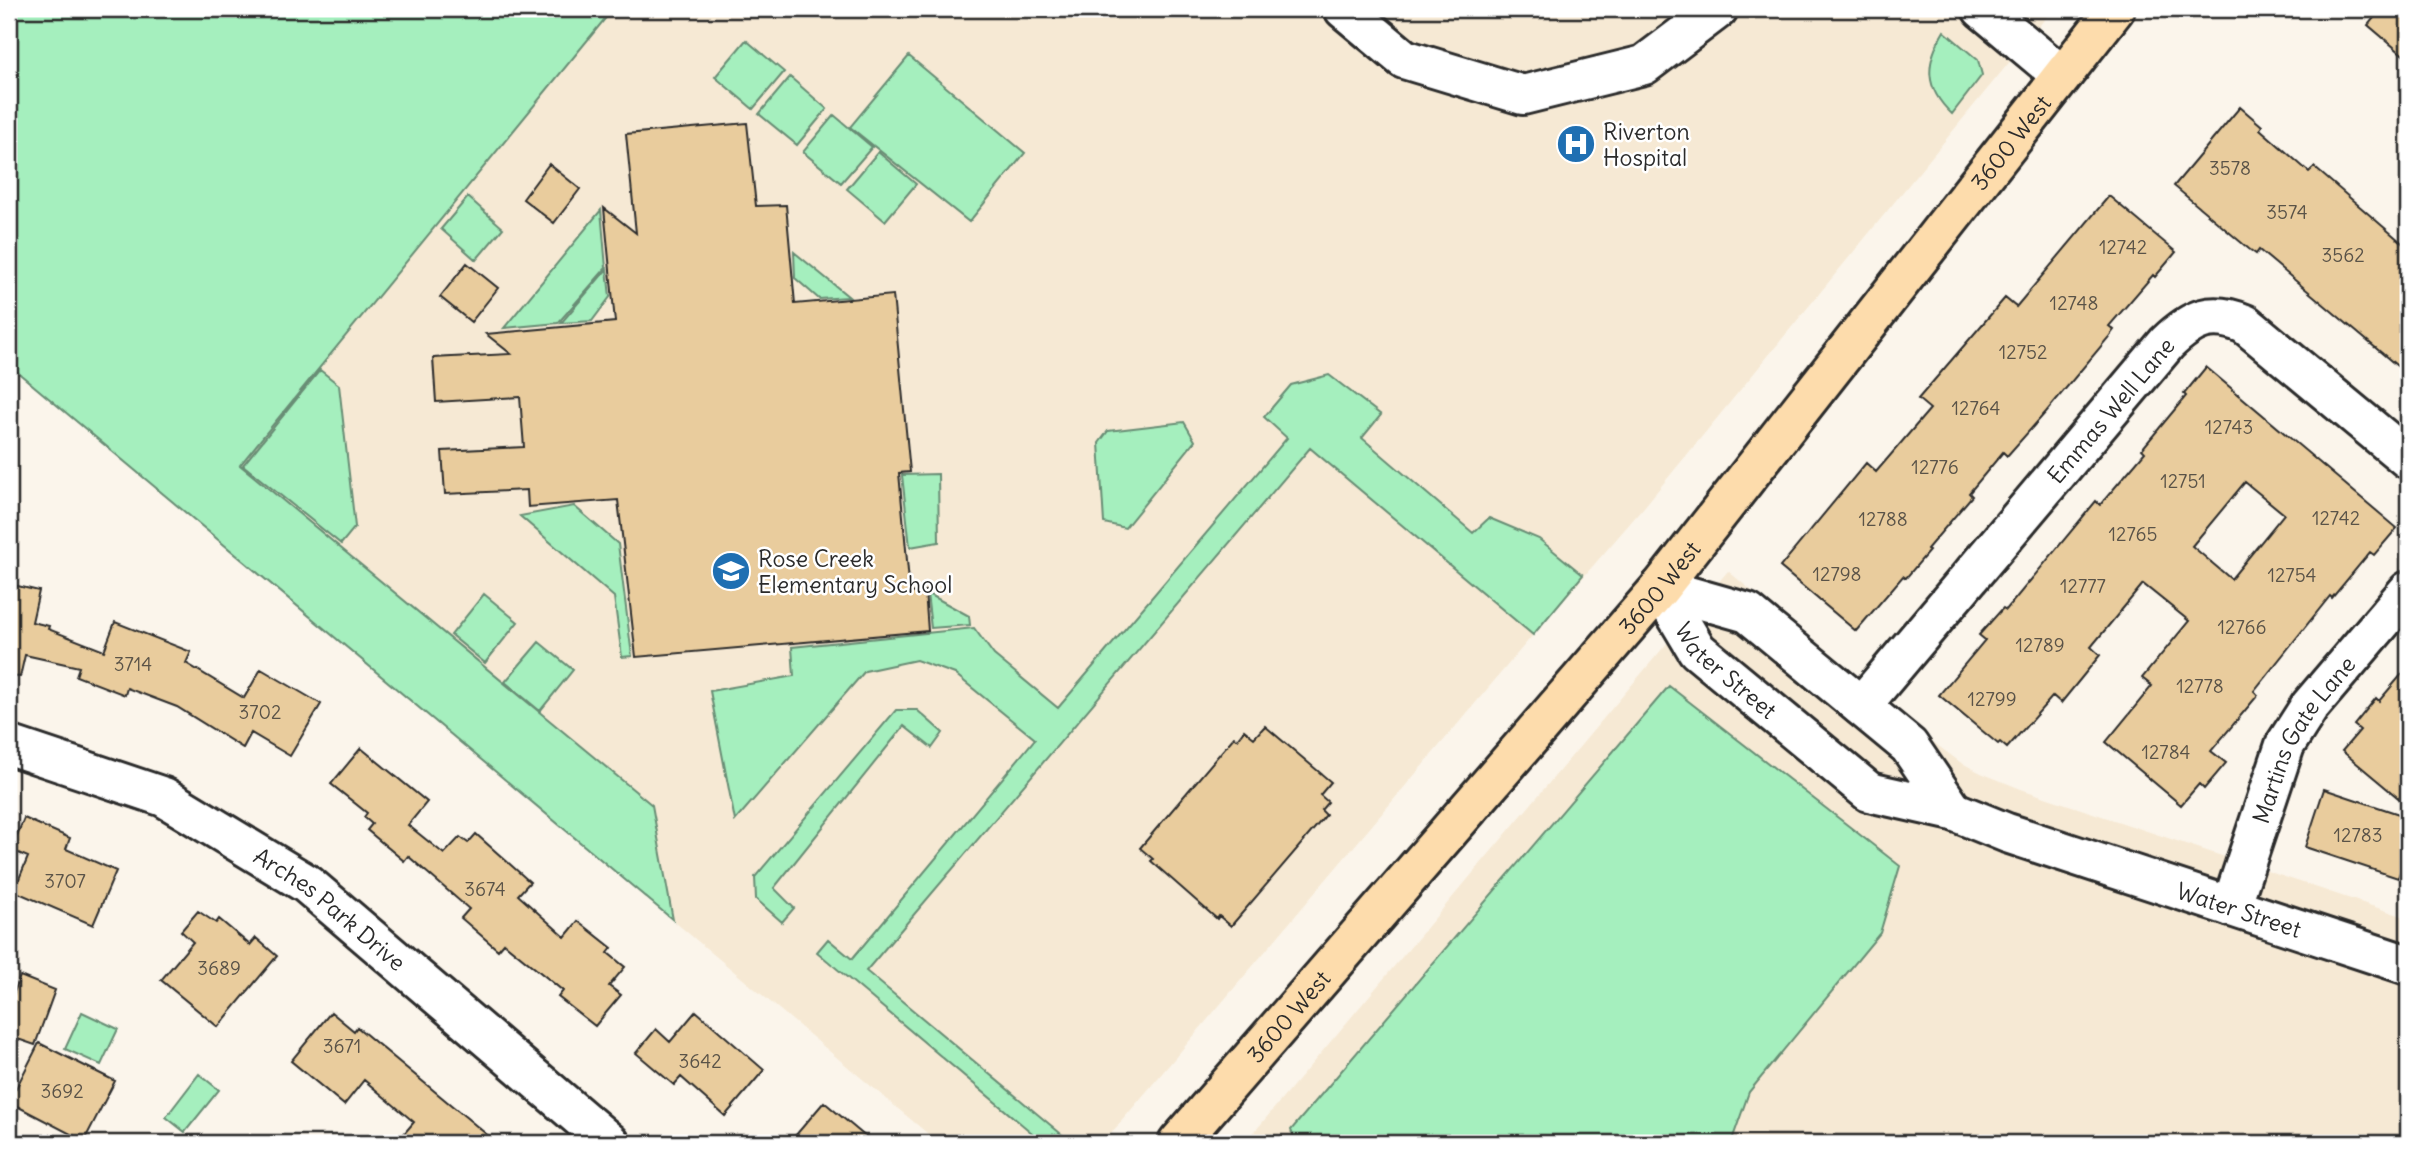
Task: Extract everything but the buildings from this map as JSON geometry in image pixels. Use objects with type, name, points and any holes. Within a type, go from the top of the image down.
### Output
[{"type":"main road","name":"3600 West","points":[[1178,1143],[1660,588],[2115,9]]},
{"type":"street","points":[[1344,9],[1404,59],[1523,94],[1644,65],[1717,9]]},
{"type":"street","points":[[1982,9],[2061,75]]},
{"type":"street","name":"Emmas Well Lane","points":[[1861,706],[2167,343],[2194,321],[2218,317],[2245,324],[2408,460]]},
{"type":"street","name":"Water Street","points":[[1660,588],[1748,613],[1909,746],[1953,811]]},
{"type":"street","name":"Water Street","points":[[1660,588],[1697,649],[1869,792],[1953,811],[2007,833],[2408,965]]},
{"type":"street","name":"Martins Gate Lane","points":[[2231,907],[2284,746],[2310,706],[2408,591]]},
{"type":"street","name":"Arches Park Drive","points":[[9,745],[164,797],[307,884],[610,1143]]},
{"type":"shaded area","name":"Rose Creek Elementary School","points":[[9,9],[2053,9],[1644,507],[1103,1143],[939,1143],[9,365]]},
{"type":"shaded area","points":[[1728,571],[1937,745],[1981,773],[2021,789],[2408,918],[2408,1143],[1245,1143]]},
{"type":"green space","points":[[9,9],[613,9],[240,465],[652,805],[673,920],[9,365]]},
{"type":"green space","points":[[1944,31],[1978,60],[1982,75],[1952,114],[1936,95],[1930,75],[1933,54]]},
{"type":"green space","points":[[746,40],[784,72],[753,109],[715,77]]},
{"type":"green space","points":[[909,56],[1025,153],[969,222],[850,127]]},
{"type":"green space","points":[[790,77],[827,109],[797,145],[759,114]]},
{"type":"green space","points":[[834,115],[872,147],[841,183],[803,152]]},
{"type":"green space","points":[[878,152],[916,184],[885,221],[847,189]]},
{"type":"green space","points":[[468,197],[503,228],[476,260],[441,229]]},
{"type":"green space","points":[[601,210],[606,268],[558,323],[504,328]]},
{"type":"green space","points":[[794,252],[849,297],[819,299],[795,278]]},
{"type":"green space","points":[[607,269],[610,297],[592,321],[561,323]]},
{"type":"green space","points":[[320,370],[339,385],[355,527],[341,544],[243,465]]},
{"type":"green space","points":[[1329,375],[1381,415],[1362,438],[1473,533],[1489,518],[1539,539],[1583,575],[1533,635],[1310,448],[866,971],[1072,1143],[1044,1143],[817,952],[828,939],[852,959],[1035,739],[955,674],[916,660],[865,671],[735,821],[710,691],[794,676],[792,647],[974,628],[994,655],[1058,708],[1287,438],[1264,417],[1291,385]]},
{"type":"green space","points":[[1184,422],[1195,441],[1125,528],[1104,523],[1099,443],[1108,431]]},
{"type":"green space","points":[[938,474],[939,542],[910,547],[902,475]]},
{"type":"green space","points":[[574,506],[618,544],[632,656],[622,657],[614,597],[520,516]]},
{"type":"green space","points":[[927,593],[969,616],[970,625],[931,628]]},
{"type":"green space","points":[[484,594],[518,622],[485,663],[451,635]]},
{"type":"green space","points":[[539,642],[573,670],[540,711],[505,682]]},
{"type":"green space","points":[[1669,686],[1900,866],[1880,933],[1749,1092],[1731,1143],[1296,1143],[1291,1130]]},
{"type":"green space","points":[[896,710],[917,710],[943,733],[932,748],[904,726],[774,888],[794,908],[782,922],[756,899],[755,877]]},
{"type":"green space","points":[[82,1012],[118,1029],[101,1065],[65,1049]]},
{"type":"green space","points":[[199,1074],[219,1090],[185,1132],[166,1117]]},
{"type":"place","name":"Riverton Hospital","points":[[1576,144]]},
{"type":"place","name":"Rose Creek Elementary School","points":[[731,571]]}]
